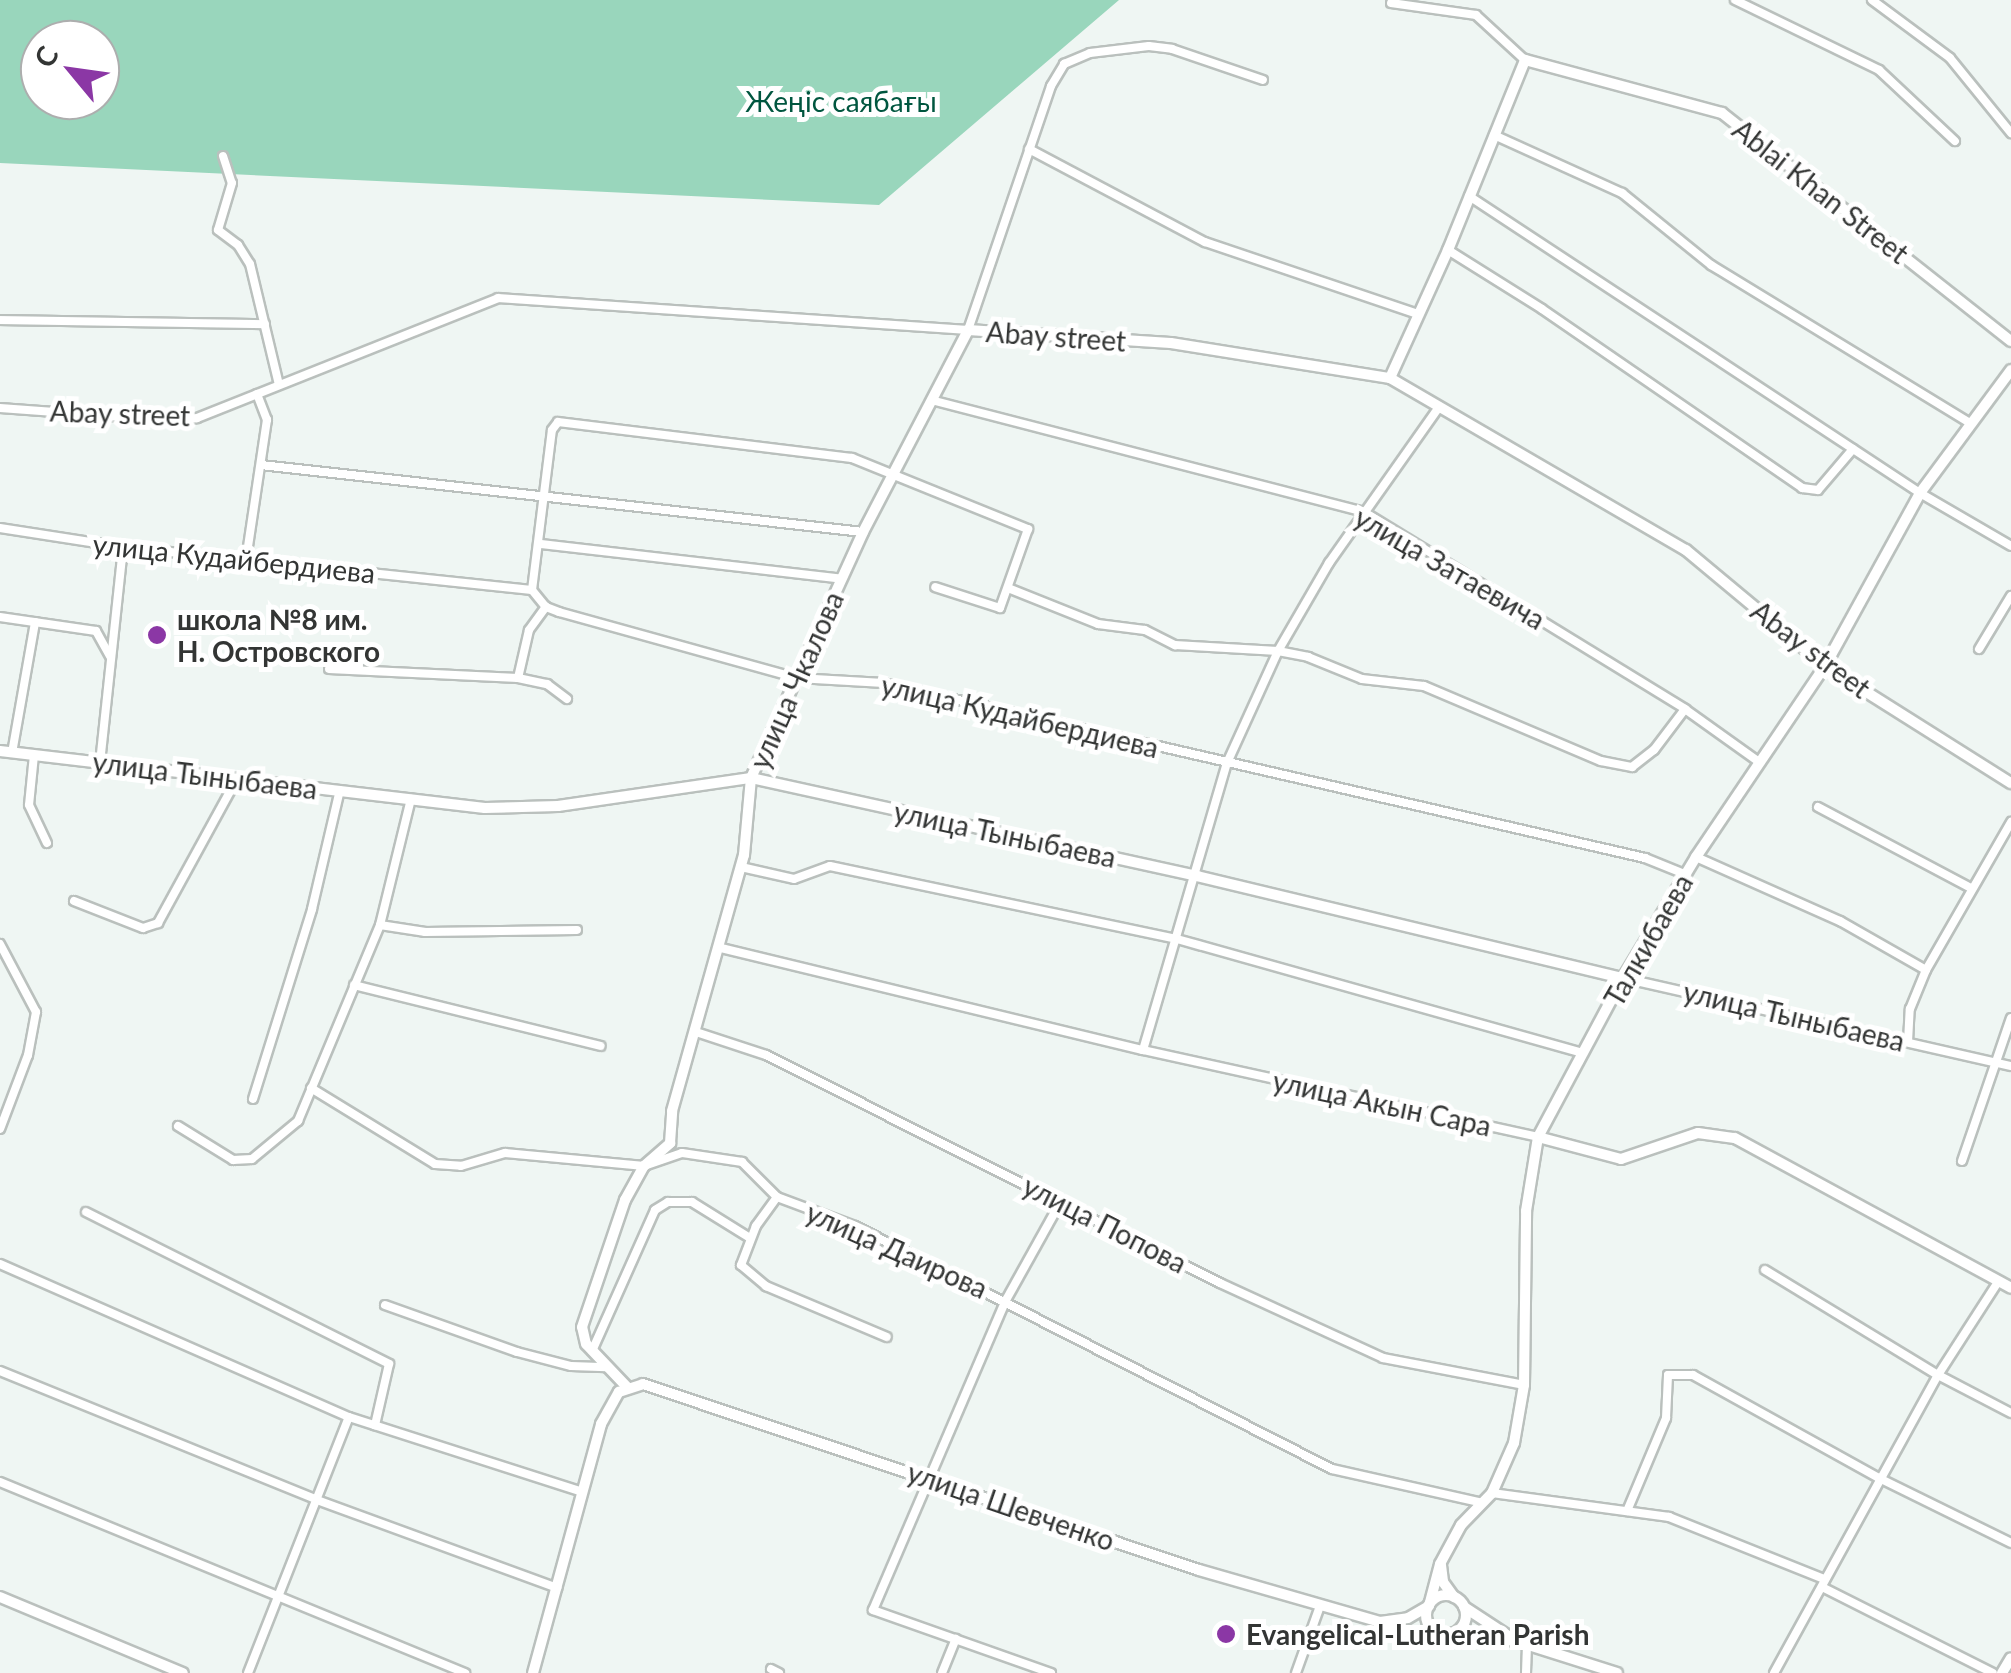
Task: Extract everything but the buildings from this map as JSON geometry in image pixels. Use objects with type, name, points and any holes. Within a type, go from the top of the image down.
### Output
[{"type":"street","points":[[1735,0],[1880,70],[1955,141]]},
{"type":"street","points":[[1872,0],[1950,58],[2011,132]]},
{"type":"street","name":"Ablai Khan Street","points":[[1391,3],[1476,15],[1525,60],[1722,113],[2011,340]]},
{"type":"street","name":"улица Чкалова","points":[[592,1351],[582,1327],[625,1200],[644,1166],[670,1143],[672,1112],[741,867],[751,778],[864,532],[935,401],[968,330],[1058,71],[1073,59],[1124,47],[1172,49],[1262,80]]},
{"type":"street","points":[[1390,378],[1448,250],[1525,60]]},
{"type":"street","points":[[1494,135],[1622,193],[1711,265],[1971,424]]},
{"type":"street","points":[[1029,149],[1205,242],[1418,314]]},
{"type":"street","points":[[223,156],[232,183],[218,230],[238,246],[250,264],[279,386]]},
{"type":"street","points":[[1469,196],[1853,450],[2011,546]]},
{"type":"street","points":[[1448,250],[1542,309],[1802,488],[1818,490],[1853,450]]},
{"type":"street","name":"Abay street","points":[[0,408],[197,418],[498,298],[1170,343],[1390,378],[1686,550],[1825,666],[2011,783]]},
{"type":"street","points":[[0,320],[264,324]]},
{"type":"street","name":"Талкибаева","points":[[1492,1493],[1514,1444],[1524,1385],[1526,1211],[1538,1137],[1623,978],[1696,857],[1825,666],[1920,493],[2011,370]]},
{"type":"street","points":[[246,560],[267,420],[257,394]]},
{"type":"street","name":"улица Затаевича","points":[[935,401],[1364,512],[1685,710],[1759,762]]},
{"type":"street","points":[[1143,1050],[1227,763],[1278,651],[1364,512],[1439,407]]},
{"type":"street","points":[[518,678],[529,630],[546,607],[532,590],[542,544],[552,430],[558,422],[852,458],[896,472],[1028,529],[1000,608],[935,587]]},
{"type":"street","points":[[261,465],[864,532]]},
{"type":"street","name":"улица Кудайбердиева","points":[[0,528],[123,547],[532,590]]},
{"type":"street","points":[[542,544],[842,579]]},
{"type":"street","points":[[100,763],[123,547]]},
{"type":"street","points":[[1008,588],[1098,624],[1145,630],[1175,645],[1278,651],[1308,656],[1362,679],[1424,686],[1601,761],[1632,768],[1654,750],[1685,710]]},
{"type":"street","points":[[1979,649],[2011,596]]},
{"type":"street","name":"улица Кудайбердиева","points":[[546,607],[797,678],[884,683],[1645,858],[1686,875]]},
{"type":"street","points":[[0,617],[96,631],[112,658]]},
{"type":"street","points":[[6,752],[34,622]]},
{"type":"street","points":[[329,669],[518,678],[547,684],[567,699]]},
{"type":"street","name":"улица Тыныбаева","points":[[6,752],[485,808],[558,806],[751,778],[1197,876],[2011,1066]]},
{"type":"street","points":[[34,755],[29,805],[47,842]]},
{"type":"street","points":[[74,901],[143,928],[158,923],[237,778]]},
{"type":"street","points":[[253,1099],[312,909],[340,790]]},
{"type":"street","points":[[178,1126],[234,1160],[252,1159],[298,1121],[380,925],[412,799]]},
{"type":"street","points":[[1818,806],[1972,888]]},
{"type":"street","points":[[1908,1042],[1910,1009],[1926,970],[2011,822]]},
{"type":"street","points":[[1696,857],[1840,921],[1926,970]]},
{"type":"street","points":[[741,867],[794,879],[830,866],[1177,939],[1583,1053]]},
{"type":"street","points":[[380,925],[425,932],[577,930]]},
{"type":"street","points":[[0,944],[36,1012],[28,1055],[0,1129]]},
{"type":"street","name":"улица Акын Сара","points":[[720,948],[1621,1159],[1698,1133],[1735,1138],[2011,1288]]},
{"type":"street","points":[[354,985],[602,1046]]},
{"type":"street","points":[[1962,1160],[2011,1018]]},
{"type":"street","name":"улица Попова","points":[[696,1032],[766,1054],[1220,1283],[1383,1358],[1524,1385]]},
{"type":"street","name":"улица Даирова","points":[[310,1088],[435,1164],[461,1166],[505,1153],[644,1166],[682,1152],[742,1162],[777,1197],[856,1226],[1332,1469],[1479,1502]]},
{"type":"street","points":[[777,1197],[750,1238],[742,1265],[751,1277],[887,1336]]},
{"type":"street","points":[[1052,1673],[873,1610],[1006,1300],[1061,1201]]},
{"type":"street","points":[[533,1673],[606,1413],[618,1392],[627,1388],[592,1351],[655,1210],[668,1202],[692,1202],[750,1238]]},
{"type":"street","points":[[86,1212],[389,1364],[374,1425]]},
{"type":"street","points":[[0,1264],[349,1417],[582,1492]]},
{"type":"street","points":[[1765,1270],[1938,1375],[2011,1412]]},
{"type":"street","points":[[1774,1673],[1938,1375],[1998,1282]]},
{"type":"street","points":[[384,1305],[518,1352],[572,1366],[606,1366]]},
{"type":"street","points":[[0,1371],[317,1500],[557,1588]]},
{"type":"street","points":[[1627,1511],[1666,1418],[1668,1375],[1693,1375],[1879,1478],[2011,1542]]},
{"type":"street","name":"улица Шевченко","points":[[627,1388],[643,1384],[1320,1606],[1412,1632],[1438,1633]]},
{"type":"street","points":[[248,1673],[349,1417]]},
{"type":"street","points":[[0,1482],[466,1673]]},
{"type":"street","points":[[1617,1673],[1522,1643],[1438,1633],[1429,1624],[1429,1606],[1440,1564],[1479,1502],[1492,1493],[1670,1517],[1823,1583],[1993,1673]]},
{"type":"street","points":[[1440,1564],[1443,1582],[1464,1607],[1522,1643]]},
{"type":"street","points":[[1380,1622],[1408,1618],[1442,1596],[1454,1597]]},
{"type":"street","points":[[0,1598],[183,1673]]},
{"type":"street","points":[[1296,1673],[1320,1606]]},
{"type":"street","points":[[1454,1633],[1463,1625],[1464,1607]]},
{"type":"street","points":[[942,1673],[956,1639]]},
{"type":"street","points":[[1522,1643],[1526,1673]]},
{"type":"street","points":[[2002,1673],[2011,1658]]},
{"type":"green space","name":"Жеңіс саябағы","points":[[0,0],[1119,0],[879,205],[0,163]]},
{"type":"place","name":"школа №8 им. Н. Островского","points":[[157,635]]},
{"type":"place","name":"Evangelical-Lutheran Parish","points":[[1226,1634]]}]
